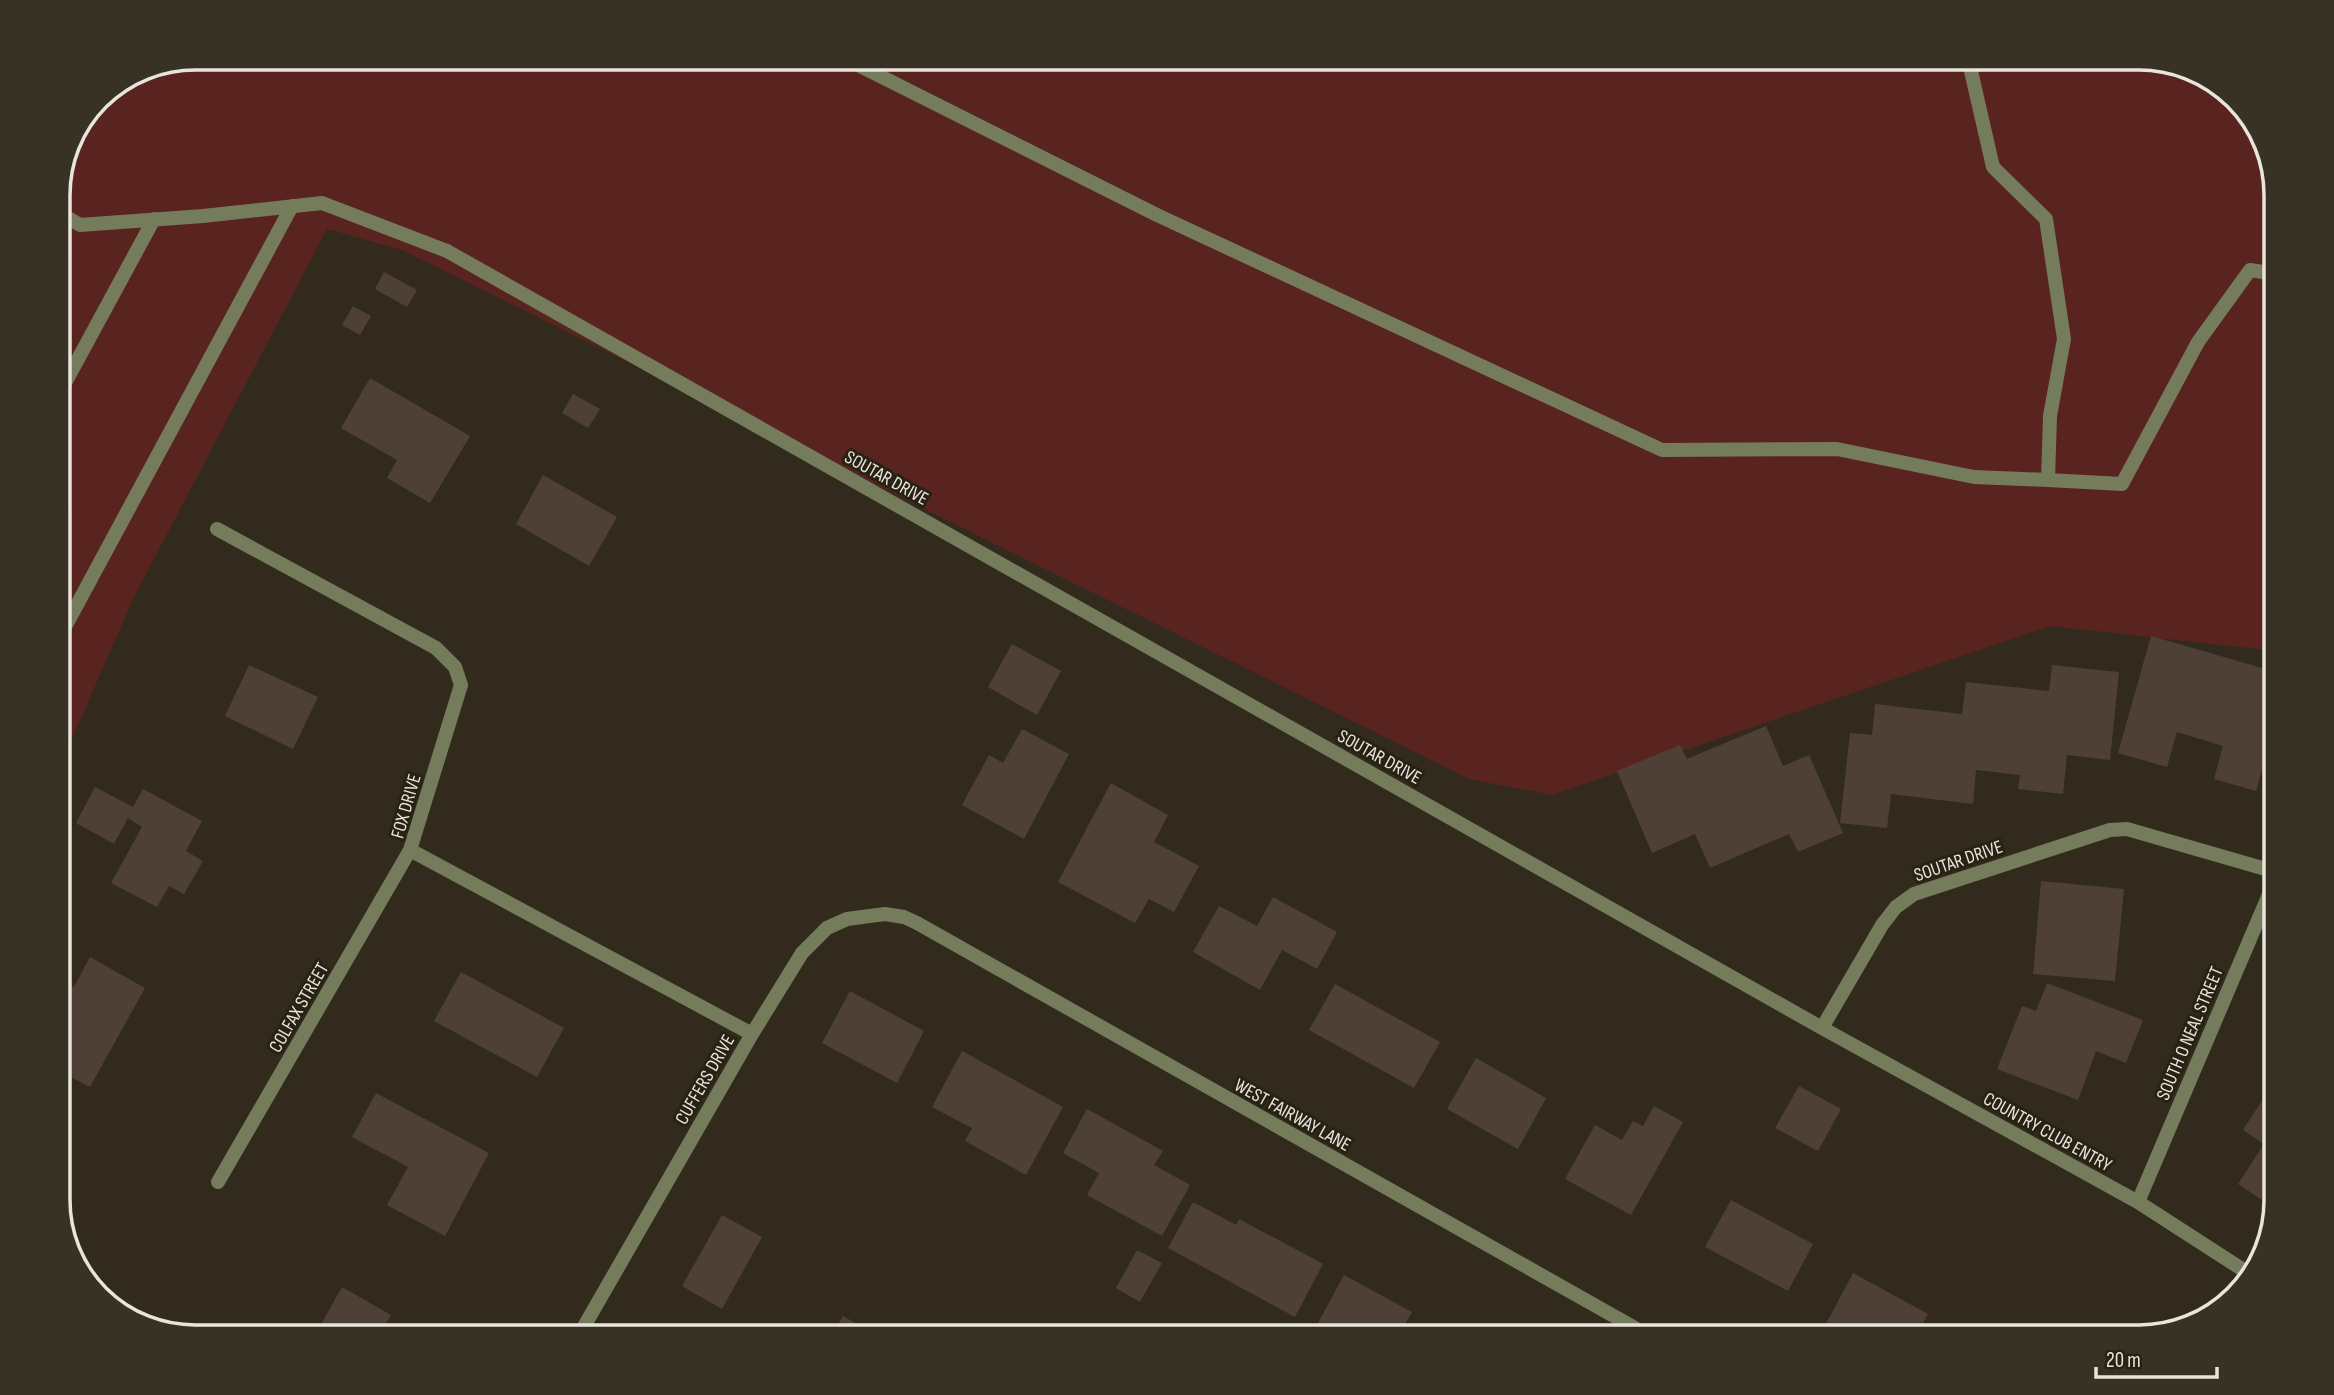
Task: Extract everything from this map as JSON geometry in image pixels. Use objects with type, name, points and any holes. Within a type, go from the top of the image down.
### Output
[{"type":"street","points":[[868,70],[1157,215],[1662,450],[1837,449],[1974,477],[2122,484],[2198,342],[2250,270],[2264,272]]},
{"type":"street","points":[[1971,70],[1993,167],[2046,219],[2064,339],[2050,416],[2048,480]]},
{"type":"street","name":"SOUTAR DRIVE","points":[[70,219],[80,225],[322,203],[447,251],[1822,1028],[1882,925],[1896,907],[1914,894],[2110,830],[2127,829],[2264,869]]},
{"type":"street","points":[[70,618],[292,206]]},
{"type":"street","points":[[70,374],[154,219]]},
{"type":"street","name":"FOX DRIVE","points":[[217,529],[436,648],[455,667],[461,685],[410,850],[752,1034]]},
{"type":"street","name":"COLFAX STREET","points":[[218,1182],[410,850]]},
{"type":"street","name":"SOUTH O NEAL STREET","points":[[2138,1202],[2264,906]]},
{"type":"street","name":"CUFFERS DRIVE","points":[[586,1325],[752,1034],[802,953],[827,928],[847,919],[863,915],[894,915],[917,923]]},
{"type":"street","name":"WEST FAIRWAY LANE","points":[[917,923],[1630,1325]]},
{"type":"street","name":"COUNTRY CLUB ENTRY","points":[[1822,1028],[2138,1202],[2242,1269]]},
{"type":"shaded area","points":[[196,70],[2138,70],[2171,74],[2215,96],[2238,119],[2260,163],[2264,187],[2264,650],[2050,626],[1552,795],[1469,779],[402,250],[327,229],[134,597],[70,744],[72,171],[83,140],[107,107],[126,91],[163,74]]},
{"type":"building","points":[[384,272],[417,290],[407,307],[375,289]]},
{"type":"building","points":[[353,306],[371,316],[360,335],[342,325]]},
{"type":"building","points":[[370,378],[470,436],[430,503],[387,478],[397,460],[341,428]]},
{"type":"building","points":[[573,394],[600,409],[588,428],[562,413]]},
{"type":"building","points":[[543,475],[617,517],[589,566],[516,524]]},
{"type":"building","points":[[2151,636],[2264,669],[2264,763],[2256,791],[2214,779],[2223,746],[2177,732],[2167,767],[2118,753]]},
{"type":"building","points":[[1012,644],[1061,671],[1037,715],[988,687]]},
{"type":"building","points":[[249,665],[318,697],[293,749],[225,716]]},
{"type":"building","points":[[2052,665],[2119,672],[2110,760],[2067,755],[2063,794],[2018,789],[2020,775],[1976,770],[1973,804],[1891,794],[1887,828],[1840,823],[1850,733],[1872,735],[1875,704],[1962,714],[1966,682],[2049,691]]},
{"type":"building","points":[[1766,726],[1783,766],[1809,755],[1843,833],[1798,852],[1789,834],[1710,868],[1695,834],[1652,853],[1617,771],[1680,745],[1687,759]]},
{"type":"building","points":[[1022,729],[1069,754],[1024,839],[962,805],[989,755],[1003,763]]},
{"type":"building","points":[[1111,783],[1168,815],[1154,842],[1199,866],[1174,912],[1149,899],[1135,923],[1058,882]]},
{"type":"building","points":[[95,787],[133,807],[143,789],[202,821],[186,851],[203,861],[184,894],[169,886],[157,907],[111,883],[142,827],[128,818],[114,844],[76,823]]},
{"type":"building","points":[[2041,881],[2124,889],[2115,981],[2033,974]]},
{"type":"building","points":[[1273,897],[1337,932],[1317,969],[1282,950],[1260,990],[1193,952],[1219,906],[1257,926]]},
{"type":"building","points":[[90,957],[145,988],[90,1087],[70,1076],[70,985],[74,987]]},
{"type":"building","points":[[461,972],[564,1028],[537,1077],[434,1021]]},
{"type":"building","points":[[2047,983],[2143,1020],[2126,1063],[2096,1051],[2078,1100],[1997,1069],[2022,1006],[2036,1011]]},
{"type":"building","points":[[1335,984],[1440,1042],[1414,1088],[1309,1030]]},
{"type":"building","points":[[850,991],[924,1031],[897,1083],[822,1043]]},
{"type":"building","points":[[962,1051],[1063,1107],[1026,1175],[965,1141],[972,1128],[932,1107]]},
{"type":"building","points":[[1476,1058],[1546,1098],[1518,1149],[1447,1109]]},
{"type":"building","points":[[1799,1086],[1841,1109],[1818,1151],[1775,1128]]},
{"type":"building","points":[[376,1093],[489,1153],[445,1236],[387,1205],[408,1167],[352,1137]]},
{"type":"building","points":[[2264,1098],[2264,1144],[2243,1130]]},
{"type":"building","points":[[1654,1106],[1683,1122],[1631,1215],[1565,1179],[1595,1125],[1622,1140],[1633,1121],[1643,1126]]},
{"type":"building","points":[[1087,1109],[1163,1151],[1154,1165],[1190,1185],[1162,1236],[1087,1195],[1099,1173],[1063,1153]]},
{"type":"building","points":[[2264,1144],[2264,1201],[2238,1184]]},
{"type":"building","points":[[1731,1200],[1813,1244],[1788,1291],[1705,1247]]},
{"type":"building","points":[[1193,1202],[1236,1225],[1239,1219],[1323,1264],[1295,1317],[1168,1248]]},
{"type":"building","points":[[722,1215],[762,1237],[722,1309],[682,1286]]},
{"type":"building","points":[[1137,1250],[1162,1263],[1140,1302],[1116,1288]]},
{"type":"building","points":[[1853,1273],[1928,1314],[1922,1325],[1826,1324]]},
{"type":"building","points":[[1344,1275],[1412,1312],[1405,1325],[1318,1323]]},
{"type":"building","points":[[342,1287],[391,1315],[385,1325],[321,1325]]},
{"type":"building","points":[[843,1316],[859,1325],[837,1325]]}]
